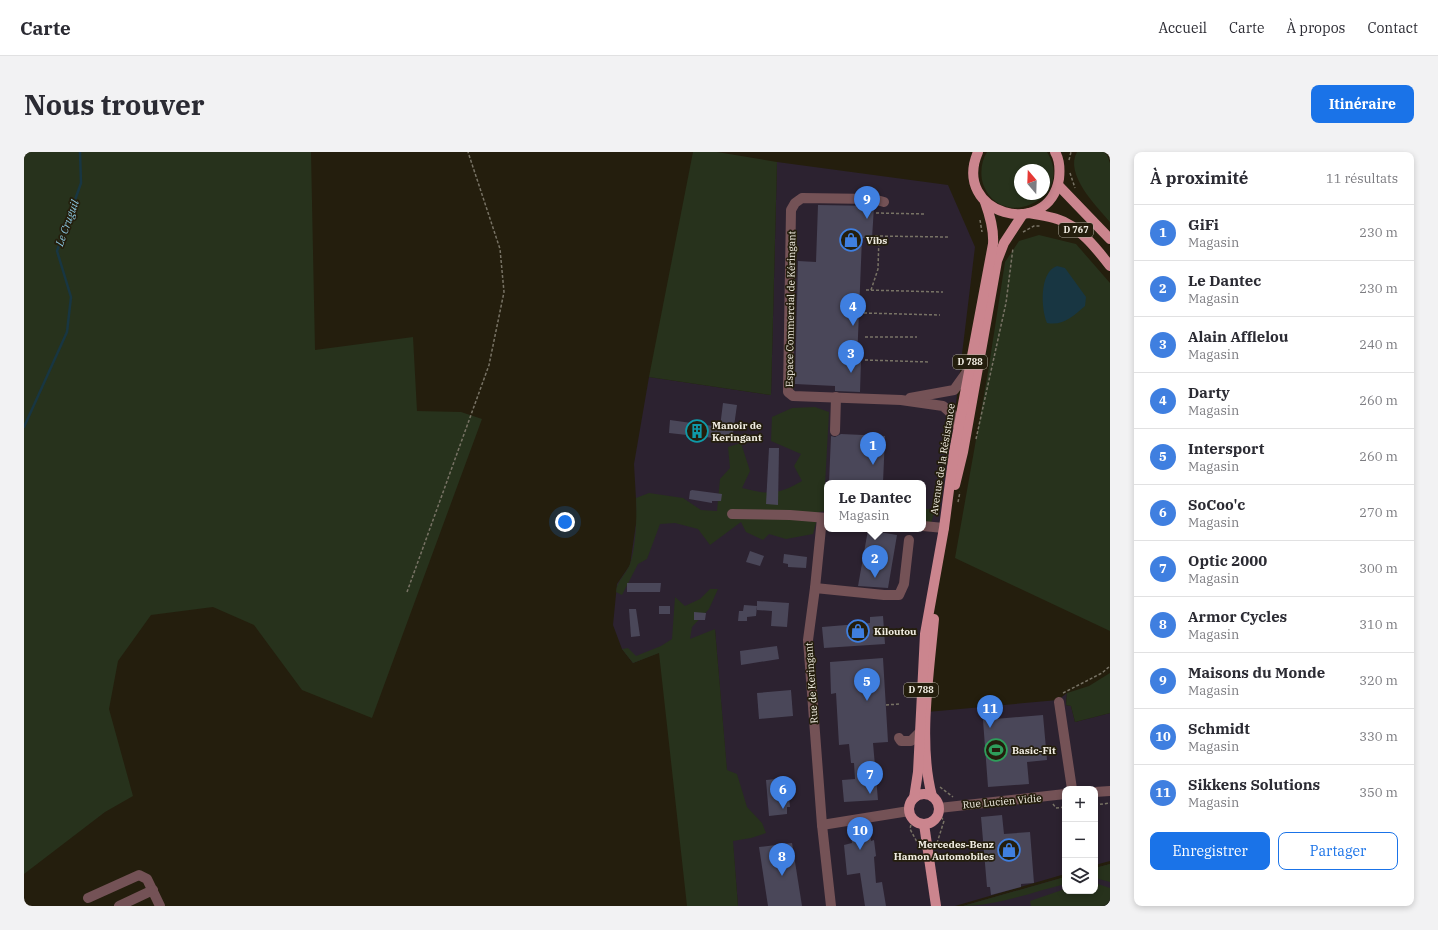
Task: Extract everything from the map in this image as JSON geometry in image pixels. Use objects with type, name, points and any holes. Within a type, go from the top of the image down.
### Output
[{"type":"main road","name":"Avenue de la Résistance","points":[[914,798],[918,772],[925,634],[935,584],[958,426],[993,244],[994,233],[991,218],[985,202],[977,191],[973,178],[973,166],[978,152]]},
{"type":"main road","points":[[985,202],[996,210],[1009,214],[1026,214],[1046,202],[1058,185],[1060,173],[1057,153]]},
{"type":"main road","name":"D 767","points":[[1058,185],[1110,239]]},
{"type":"main road","name":"Avenue de la Résistance","points":[[944,526],[963,452],[997,261],[1004,243],[1026,214]]},
{"type":"main road","name":"D 767","points":[[1026,214],[1058,219],[1075,230],[1097,250],[1110,266]]},
{"type":"main road","name":"Avenue de la Résistance","points":[[932,796],[926,772],[926,720],[935,584]]},
{"type":"main road","points":[[922,794],[932,796],[938,803],[938,810],[933,820],[924,824],[913,819],[909,811],[911,801],[922,794]]},
{"type":"main road","points":[[924,824],[936,906]]},
{"type":"street","name":"Espace Commercial de Kéringant","points":[[884,202],[873,199],[802,198],[795,203],[791,210],[788,392],[793,396],[901,400]]},
{"type":"street","points":[[901,400],[954,390],[969,369]]},
{"type":"street","points":[[835,431],[836,397]]},
{"type":"street","points":[[901,400],[943,406],[953,415],[958,426]]},
{"type":"street","points":[[732,514],[790,515],[824,518]]},
{"type":"street","name":"Rue de Keringant","points":[[824,525],[808,640],[822,825],[831,906]]},
{"type":"street","points":[[926,526],[944,526]]},
{"type":"street","points":[[815,588],[884,595],[899,595],[904,584],[910,540]]},
{"type":"street","points":[[1059,702],[1072,786]]},
{"type":"street","points":[[899,738],[901,741],[911,741],[919,733]]},
{"type":"street","points":[[1098,792],[1110,791]]},
{"type":"street","name":"Rue Lucien Vidie","points":[[938,810],[1062,794]]},
{"type":"street","points":[[822,825],[909,811]]},
{"type":"street","points":[[88,898],[136,875],[145,877],[160,906]]},
{"type":"street","points":[[119,906],[153,890]]},
{"type":"path","points":[[407,592],[489,365],[504,292],[504,272],[500,249],[468,152]]},
{"type":"path","points":[[1069,164],[1071,152]]},
{"type":"path","points":[[1069,170],[1076,192],[1071,199]]},
{"type":"path","points":[[876,213],[926,214]]},
{"type":"path","points":[[1020,234],[1034,226],[1047,226],[1056,223],[1058,219]]},
{"type":"path","points":[[875,236],[949,237]]},
{"type":"path","points":[[871,290],[878,269],[879,236]]},
{"type":"path","points":[[975,441],[1006,303],[1013,244]]},
{"type":"path","points":[[866,290],[943,292]]},
{"type":"path","points":[[864,313],[940,315]]},
{"type":"path","points":[[865,337],[917,338]]},
{"type":"path","points":[[865,360],[930,362]]},
{"type":"path","points":[[957,504],[961,490]]},
{"type":"path","points":[[1059,702],[1062,694],[1070,688],[1102,673],[1110,666]]},
{"type":"path","points":[[886,705],[899,704]]},
{"type":"path","points":[[1098,805],[1110,804]]},
{"type":"path","points":[[936,846],[944,821],[938,810]]},
{"type":"shaded area","points":[[777,162],[948,185],[975,247],[916,713],[1058,700],[1067,693],[1066,705],[1071,706],[1075,722],[1110,713],[1110,861],[1098,864],[1098,786],[1062,786],[1062,875],[955,906],[738,906],[715,630],[633,663],[622,649],[613,625],[617,584],[630,565],[637,517],[634,464],[649,377],[771,395]]},
{"type":"shaded area","points":[[1110,864],[1110,906],[963,906],[1062,878],[1062,894],[1098,894],[1098,867]]},
{"type":"green space","points":[[24,152],[311,152],[315,350],[413,337],[417,411],[461,412],[482,419],[372,718],[302,690],[254,625],[213,607],[151,615],[118,661],[109,709],[133,796],[105,812],[24,874]]},
{"type":"green space","points":[[693,152],[717,152],[777,162],[771,395],[649,377]]},
{"type":"green space","points":[[987,152],[1047,152],[1053,169],[1052,183],[1050,186],[1050,164],[1014,164],[1014,200],[1038,200],[1033,204],[1019,208],[1005,206],[992,199],[983,184],[983,159]]},
{"type":"green space","points":[[1077,152],[1104,152],[1107,155],[1110,163],[1110,222],[1090,199],[1078,180],[1074,161]]},
{"type":"green space","points":[[1039,235],[1076,244],[1110,283],[1110,631],[955,558],[988,372],[1005,262],[1019,241]]},
{"type":"green space","points":[[815,407],[829,412],[825,480],[824,480],[824,511],[819,512],[813,534],[786,539],[769,534],[763,540],[746,532],[741,522],[710,545],[698,529],[675,523],[660,524],[647,559],[638,564],[622,595],[616,592],[618,584],[630,564],[634,549],[636,531],[636,498],[649,493],[683,498],[701,510],[717,511],[720,479],[730,468],[728,447],[741,443],[750,471],[742,488],[767,493],[786,489],[802,481],[794,466],[801,454],[771,441],[772,417],[792,408]]},
{"type":"green space","points":[[926,509],[935,509],[930,527],[926,527]]},
{"type":"green space","points":[[710,589],[718,589],[709,609],[692,627],[690,639],[715,629],[727,770],[737,774],[747,807],[762,823],[766,833],[751,838],[733,841],[738,906],[687,906],[659,653],[633,663],[622,649],[628,648],[636,656],[661,646],[672,639],[675,597],[685,606],[700,599]]},
{"type":"green space","points":[[1110,673],[1110,713],[1075,722],[1071,706],[1066,705],[1067,693],[1089,686]]},
{"type":"green space","points":[[1110,864],[1110,882],[1098,879],[1098,867]]},
{"type":"green space","points":[[1062,878],[1062,885],[988,904],[963,906]]},
{"type":"green space","points":[[1098,884],[1110,888],[1110,906],[1031,906],[1030,901],[1062,890],[1062,894],[1098,894]]},
{"type":"water","points":[[1057,266],[1065,268],[1086,297],[1085,306],[1072,317],[1063,322],[1053,324],[1047,323],[1045,317],[1043,292],[1047,275]]},
{"type":"building","points":[[818,205],[874,206],[872,239],[862,238],[857,361],[861,361],[860,392],[835,391],[835,386],[795,384],[798,261],[816,262]]},
{"type":"building","name":"Manoir de Keringant","points":[[723,403],[737,405],[732,440],[669,433],[670,420],[720,427]]},
{"type":"building","points":[[841,434],[885,436],[883,480],[829,480],[831,436],[835,437]]},
{"type":"building","points":[[769,448],[779,448],[778,505],[766,504]]},
{"type":"building","points":[[690,491],[722,494],[721,501],[712,501],[712,503],[689,499]]},
{"type":"building","points":[[868,532],[880,532],[897,535],[888,588],[858,586]]},
{"type":"building","points":[[750,551],[764,556],[760,566],[746,562]]},
{"type":"building","points":[[784,554],[807,557],[806,568],[788,567],[788,564],[783,563]]},
{"type":"building","points":[[627,583],[661,583],[660,592],[627,592]]},
{"type":"building","points":[[757,601],[789,603],[787,627],[771,626],[772,611],[757,610]]},
{"type":"building","points":[[744,605],[757,606],[756,616],[747,617],[747,621],[738,621],[739,611],[743,611]]},
{"type":"building","points":[[659,606],[670,606],[670,614],[659,614]]},
{"type":"building","points":[[629,609],[636,609],[640,636],[631,637]]},
{"type":"building","points":[[694,612],[706,613],[705,620],[694,620]]},
{"type":"building","points":[[883,616],[885,644],[824,648],[822,627],[870,623],[870,617]]},
{"type":"building","points":[[777,646],[779,659],[741,665],[740,651]]},
{"type":"building","points":[[883,658],[888,742],[873,743],[878,800],[844,802],[842,780],[855,779],[854,763],[851,763],[849,744],[839,745],[836,693],[831,694],[830,662]]},
{"type":"building","points":[[791,690],[793,716],[759,719],[757,693]]},
{"type":"building","points":[[1043,715],[1047,760],[1027,762],[1029,784],[988,787],[983,720]]},
{"type":"building","points":[[787,778],[790,807],[787,807],[787,814],[769,816],[766,780]]},
{"type":"building","name":"Mercedes-Benz Hamon Automobiles","points":[[1002,815],[1004,834],[1030,832],[1034,883],[1021,884],[1021,887],[991,895],[990,887],[987,887],[981,817]]},
{"type":"building","points":[[870,832],[871,841],[874,840],[876,856],[874,857],[876,883],[882,882],[886,906],[865,906],[860,873],[847,875],[844,845],[852,843],[851,834]]},
{"type":"building","points":[[792,843],[802,906],[768,906],[759,847]]},
{"type":"waterway","name":"Le Cruguil","points":[[24,427],[67,332],[71,297],[57,251],[81,183],[80,152]]},
{"type":"place","name":"Maisons du Monde","points":[[867,219]]},
{"type":"place","name":"Vibs","points":[[851,240]]},
{"type":"place","name":"Darty","points":[[853,326]]},
{"type":"place","name":"Alain Afflelou","points":[[851,373]]},
{"type":"place","name":"Manoir de Keringant","points":[[697,431]]},
{"type":"place","name":"GiFi","points":[[873,465]]},
{"type":"place","name":"Le Dantec","points":[[875,578]]},
{"type":"place","name":"Kiloutou","points":[[858,631]]},
{"type":"place","name":"Intersport","points":[[867,701]]},
{"type":"place","name":"Sikkens Solutions","points":[[990,728]]},
{"type":"place","name":"Basic-Fit","points":[[996,750]]},
{"type":"place","name":"Optic 2000","points":[[870,794]]},
{"type":"place","name":"SoCoo'c","points":[[783,809]]},
{"type":"place","name":"Schmidt","points":[[860,850]]},
{"type":"place","name":"Mercedes-Benz Hamon Automobiles","points":[[1009,850]]},
{"type":"place","name":"Armor Cycles","points":[[782,876]]}]
